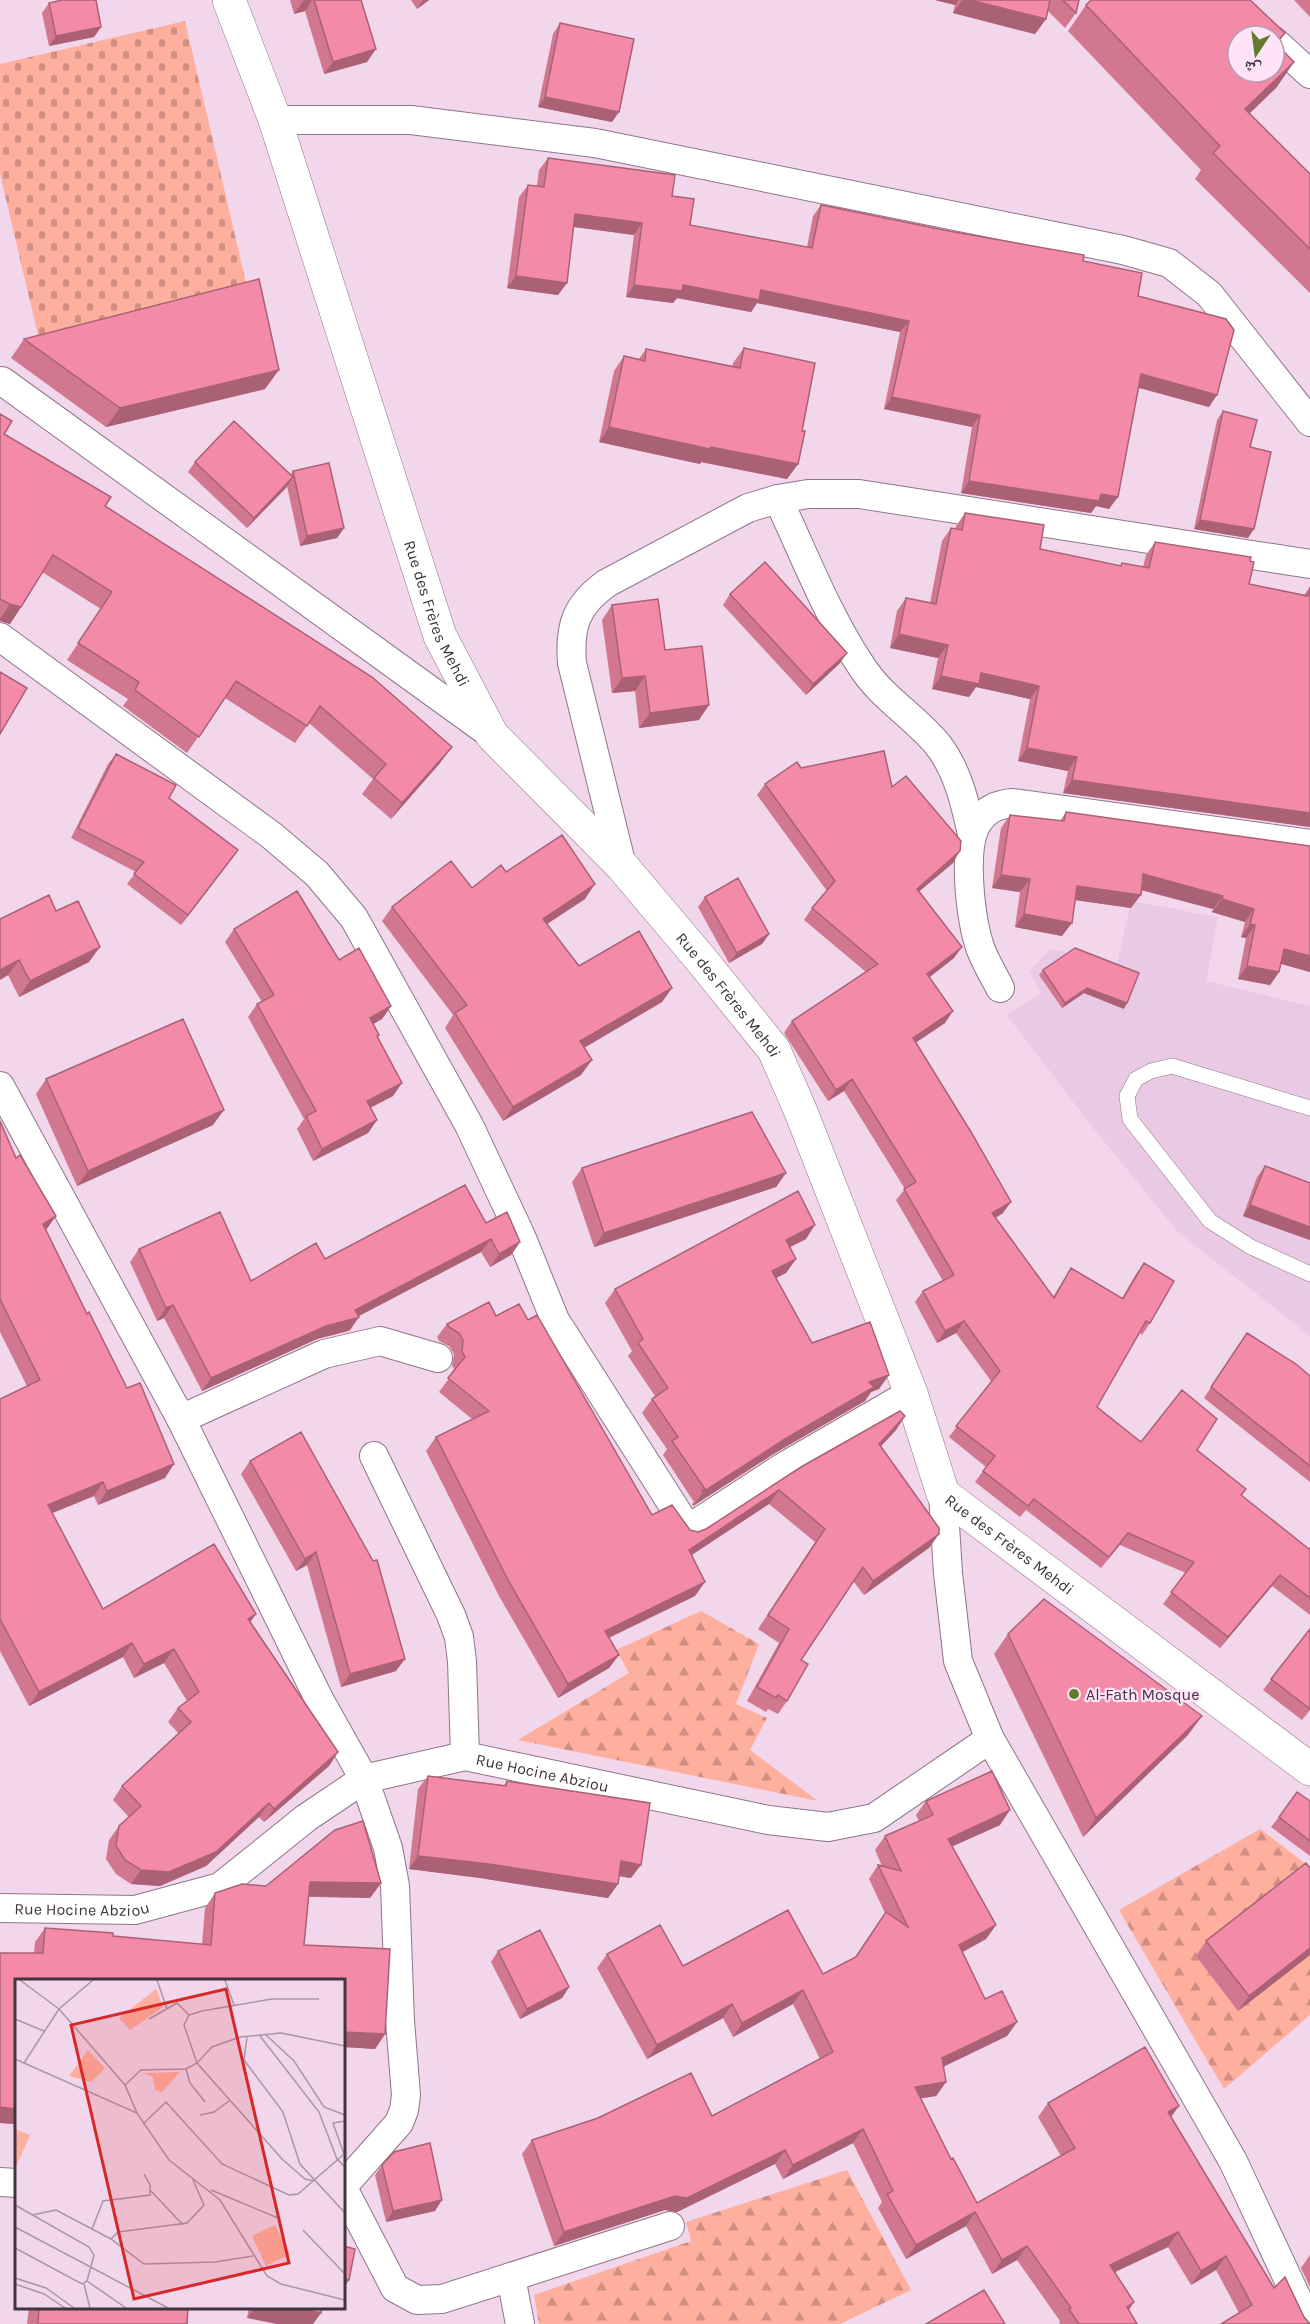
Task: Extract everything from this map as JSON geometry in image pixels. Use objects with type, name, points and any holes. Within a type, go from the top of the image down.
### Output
[{"type":"main road","name":"Rue des Frères Mehdi","points":[[229,0],[275,120],[440,636],[492,735],[622,866],[774,1050],[801,1112],[911,1393],[943,1494],[1310,1769]]},
{"type":"street","points":[[1286,52],[1310,74]]},
{"type":"street","points":[[275,120],[411,120],[595,143],[1123,250],[1169,263],[1209,294],[1310,422]]},
{"type":"street","points":[[2,381],[492,735]]},
{"type":"street","points":[[622,866],[572,663],[570,643],[574,623],[582,605],[607,583],[748,508],[778,499],[808,494],[859,494],[1310,564]]},
{"type":"street","points":[[778,499],[850,650],[881,692],[937,744],[950,764],[962,792],[972,834],[969,862],[973,916],[981,950],[1000,988]]},
{"type":"street","points":[[0,636],[271,835],[316,874],[354,918],[469,1125],[521,1236],[555,1320],[688,1529],[783,1467],[911,1393]]},
{"type":"street","points":[[972,834],[983,815],[992,808],[1013,803],[1310,844]]},
{"type":"street","points":[[0,1086],[181,1419],[319,1699],[364,1779],[388,1848],[395,1886],[400,2021],[406,2095],[399,2123],[345,2184]]},
{"type":"street","points":[[181,1419],[324,1354],[380,1341],[438,1358]]},
{"type":"street","points":[[374,1456],[451,1614],[459,1637],[465,1756]]},
{"type":"street","points":[[943,1494],[957,1661],[990,1739],[1233,2160],[1309,2324]]},
{"type":"street","name":"Rue Hocine Abziou","points":[[0,1908],[135,1910],[220,1887],[306,1818],[364,1779],[465,1756],[768,1820],[828,1827],[874,1818],[990,1739]]},
{"type":"street","points":[[0,2182],[15,2183]]},
{"type":"street","points":[[345,2192],[395,2288],[417,2300],[436,2300],[670,2226]]},
{"type":"street","points":[[511,2277],[520,2324]]},
{"type":"lane","points":[[1310,1108],[1172,1066],[1151,1071],[1136,1079],[1127,1096],[1130,1119],[1210,1221],[1251,1247],[1310,1274]]},
{"type":"shaded area","points":[[1131,901],[1218,917],[1206,981],[1310,1006],[1310,1336],[1178,1232],[1086,1119],[1007,1015],[1041,993],[1030,971],[1050,949],[1079,955],[1112,988]]},
{"type":"green space","points":[[185,21],[247,287],[38,335],[0,174],[0,64]]},
{"type":"green space","points":[[701,1611],[759,1644],[736,1704],[767,1718],[750,1750],[818,1801],[518,1740],[629,1673],[616,1650]]},
{"type":"green space","points":[[1260,1829],[1310,1867],[1310,2015],[1224,2089],[1119,1910]]},
{"type":"green space","points":[[847,2170],[911,2290],[840,2324],[539,2324],[534,2295],[691,2241],[686,2222]]},
{"type":"building","points":[[62,0],[96,0],[101,27],[56,36],[49,3]]},
{"type":"building","points":[[314,0],[361,0],[376,49],[333,62]]},
{"type":"building","points":[[970,0],[1050,0],[1046,19]]},
{"type":"building","points":[[1063,0],[1079,0],[1076,13]]},
{"type":"building","points":[[1091,0],[1250,0],[1275,24],[1226,24],[1226,84],[1271,84],[1245,109],[1310,174],[1310,249],[1213,153],[1220,146],[1086,5]]},
{"type":"building","points":[[560,23],[634,39],[619,112],[545,97]]},
{"type":"building","points":[[1286,54],[1294,62],[1286,70]]},
{"type":"building","points":[[548,158],[675,175],[672,196],[694,199],[690,225],[812,248],[821,205],[1084,255],[1083,261],[1142,273],[1138,296],[1226,319],[1234,330],[1217,395],[1141,374],[1118,497],[1101,494],[1099,501],[969,481],[980,415],[892,397],[909,321],[761,290],[759,300],[683,285],[682,291],[634,285],[642,223],[575,214],[567,283],[516,276],[528,185],[544,187]]},
{"type":"building","points":[[259,279],[279,370],[120,408],[24,339]]},
{"type":"building","points":[[744,348],[815,363],[798,464],[711,447],[710,449],[609,427],[624,356],[645,361],[646,349],[740,368]]},
{"type":"building","points":[[1223,411],[1257,420],[1250,447],[1271,452],[1254,529],[1200,520]]},
{"type":"building","points":[[0,414],[12,421],[4,434],[111,497],[105,506],[372,677],[452,747],[402,803],[374,778],[386,764],[320,706],[307,726],[236,681],[199,737],[135,690],[139,682],[78,643],[112,592],[53,555],[21,607],[0,599]]},
{"type":"building","points":[[234,421],[293,477],[254,518],[195,462]]},
{"type":"building","points":[[329,463],[344,528],[307,536],[293,471]]},
{"type":"building","points":[[965,513],[1044,525],[1040,549],[1121,566],[1122,563],[1149,568],[1155,542],[1251,557],[1250,561],[1254,562],[1249,584],[1308,596],[1310,587],[1310,813],[1072,780],[1077,757],[1027,748],[1039,686],[981,673],[979,684],[941,676],[948,645],[899,634],[906,598],[936,604],[951,528],[962,530]]},
{"type":"building","points":[[765,562],[847,653],[813,684],[730,594]]},
{"type":"building","points":[[658,599],[665,650],[702,646],[709,705],[650,713],[645,676],[622,678],[612,605]]},
{"type":"building","points":[[0,672],[27,688],[0,734]]},
{"type":"building","points":[[884,751],[892,787],[906,776],[961,841],[960,851],[917,889],[962,947],[927,974],[953,1011],[913,1038],[1011,1202],[992,1213],[1054,1298],[1071,1268],[1123,1299],[1144,1263],[1174,1281],[1150,1323],[1146,1321],[1097,1407],[1141,1442],[1182,1390],[1217,1419],[1197,1450],[1246,1489],[1241,1495],[1310,1548],[1310,1598],[1280,1575],[1228,1637],[1171,1592],[1194,1562],[1128,1533],[1109,1557],[1034,1499],[1028,1506],[983,1471],[995,1456],[956,1426],[1000,1371],[964,1321],[945,1331],[923,1291],[954,1275],[904,1189],[916,1182],[852,1079],[836,1090],[792,1021],[878,964],[812,908],[835,881],[765,784],[797,762],[801,768]]},
{"type":"building","points":[[116,754],[176,785],[169,798],[238,850],[188,915],[134,874],[144,862],[78,828]]},
{"type":"building","points":[[1066,812],[1310,846],[1310,956],[1284,949],[1279,972],[1247,966],[1255,925],[1250,924],[1254,909],[1222,899],[1223,896],[1143,874],[1141,895],[1077,886],[1072,923],[1024,914],[1030,879],[1001,875],[1010,815],[1064,821]]},
{"type":"building","points":[[562,835],[595,884],[543,919],[579,966],[639,931],[672,988],[580,1041],[592,1060],[513,1107],[455,1013],[467,1005],[392,907],[451,861],[472,888],[501,865],[506,872]]},
{"type":"building","points":[[738,878],[769,934],[737,953],[705,897]]},
{"type":"building","points":[[297,891],[339,960],[359,948],[391,1006],[370,1018],[402,1083],[367,1101],[377,1120],[322,1149],[306,1116],[316,1111],[257,1004],[274,995],[234,929]]},
{"type":"building","points":[[49,895],[56,911],[78,901],[100,947],[30,981],[19,960],[0,970],[0,919]]},
{"type":"building","points":[[1075,948],[1139,973],[1127,1003],[1087,988],[1065,1003],[1043,970]]},
{"type":"building","points":[[183,1019],[224,1110],[88,1171],[46,1079]]},
{"type":"building","points":[[752,1112],[786,1173],[604,1233],[582,1168]]},
{"type":"building","points":[[0,1121],[16,1158],[20,1155],[56,1216],[43,1224],[87,1314],[89,1312],[127,1388],[140,1383],[174,1464],[107,1491],[103,1482],[48,1505],[103,1609],[214,1544],[256,1614],[248,1619],[338,1752],[274,1809],[269,1803],[216,1852],[169,1872],[141,1870],[125,1860],[116,1846],[119,1826],[141,1806],[122,1786],[191,1722],[178,1708],[199,1692],[174,1649],[144,1664],[132,1643],[39,1692],[0,1619],[0,1399],[40,1380],[0,1299]]},
{"type":"building","points":[[1265,1166],[1310,1183],[1310,1227],[1250,1205]]},
{"type":"building","points":[[465,1185],[486,1223],[507,1212],[520,1242],[499,1254],[491,1239],[355,1310],[359,1317],[357,1318],[326,1326],[211,1378],[173,1305],[166,1308],[139,1249],[220,1212],[251,1281],[316,1243],[325,1259]]},
{"type":"building","points":[[798,1191],[815,1225],[786,1240],[796,1259],[772,1271],[812,1343],[870,1322],[889,1375],[869,1382],[874,1387],[785,1439],[703,1492],[702,1490],[705,1489],[672,1441],[678,1437],[652,1399],[668,1388],[638,1343],[643,1339],[615,1289]]},
{"type":"building","points":[[489,1302],[496,1316],[519,1304],[528,1320],[537,1315],[652,1515],[672,1505],[690,1530],[698,1532],[706,1529],[801,1467],[900,1411],[905,1416],[879,1444],[939,1528],[939,1534],[873,1581],[863,1567],[801,1660],[808,1664],[787,1701],[778,1695],[776,1698],[757,1687],[789,1629],[768,1615],[825,1529],[779,1490],[689,1550],[705,1582],[605,1631],[619,1655],[568,1684],[509,1582],[436,1437],[489,1411],[448,1378],[465,1357],[462,1352],[463,1340],[459,1333],[447,1324]]},
{"type":"building","points":[[1247,1333],[1296,1364],[1310,1376],[1310,1466],[1211,1387]]},
{"type":"building","points":[[301,1432],[373,1561],[377,1560],[405,1659],[350,1674],[316,1552],[305,1559],[250,1461]]},
{"type":"building","name":"Al-Fath Mosque","points":[[1044,1599],[1202,1716],[1096,1818],[1008,1634]]},
{"type":"building","points":[[1310,1629],[1310,1709],[1271,1679]]},
{"type":"building","points":[[992,1771],[1010,1810],[948,1839],[996,1925],[959,1945],[985,1999],[1002,1991],[1017,2022],[942,2058],[946,2082],[915,2087],[951,2159],[953,2158],[977,2203],[1075,2148],[1048,2103],[1145,2047],[1179,2106],[1168,2112],[1274,2288],[1285,2277],[1304,2317],[1310,2324],[1221,2324],[1252,2305],[1226,2256],[1201,2271],[1178,2232],[1110,2265],[1134,2302],[1127,2307],[1137,2324],[1079,2324],[1069,2309],[1071,2308],[1027,2246],[1002,2260],[975,2212],[916,2245],[887,2194],[893,2191],[863,2129],[793,2165],[785,2150],[687,2198],[675,2196],[564,2232],[532,2140],[598,2118],[691,2073],[712,2116],[833,2052],[803,1990],[742,2023],[732,2004],[657,2045],[607,1954],[660,1925],[683,1966],[788,1910],[823,1974],[856,1957],[886,1912],[908,1927],[878,1865],[901,1871],[885,1836],[933,1815],[926,1801]]},
{"type":"building","points":[[428,1776],[506,1786],[507,1781],[650,1803],[641,1865],[621,1861],[618,1884],[489,1864],[418,1856]]},
{"type":"building","points":[[1297,1792],[1310,1801],[1310,1841],[1279,1817]]},
{"type":"building","points":[[363,1821],[381,1883],[310,1882],[304,1945],[390,1949],[385,2034],[345,2032],[345,1979],[15,1979],[15,2109],[0,2107],[0,1953],[43,1953],[45,1928],[113,1933],[113,1936],[211,1945],[215,1893],[242,1884],[266,1886],[335,1830]]},
{"type":"building","points":[[1306,1863],[1310,1868],[1310,1948],[1249,1996],[1206,1941]]},
{"type":"building","points":[[540,1930],[569,1987],[527,2009],[498,1951]]},
{"type":"building","points":[[430,2143],[442,2200],[393,2211],[382,2165],[394,2152]]},
{"type":"building","points":[[345,2246],[355,2249],[349,2280],[345,2279]]},
{"type":"building","points":[[984,2290],[1005,2324],[926,2324]]},
{"type":"building","points":[[39,2309],[188,2309],[187,2324],[38,2324]]},
{"type":"building","points":[[302,2309],[322,2309],[321,2313]]},
{"type":"place","name":"Al-Fath Mosque","points":[[1074,1694]]}]
